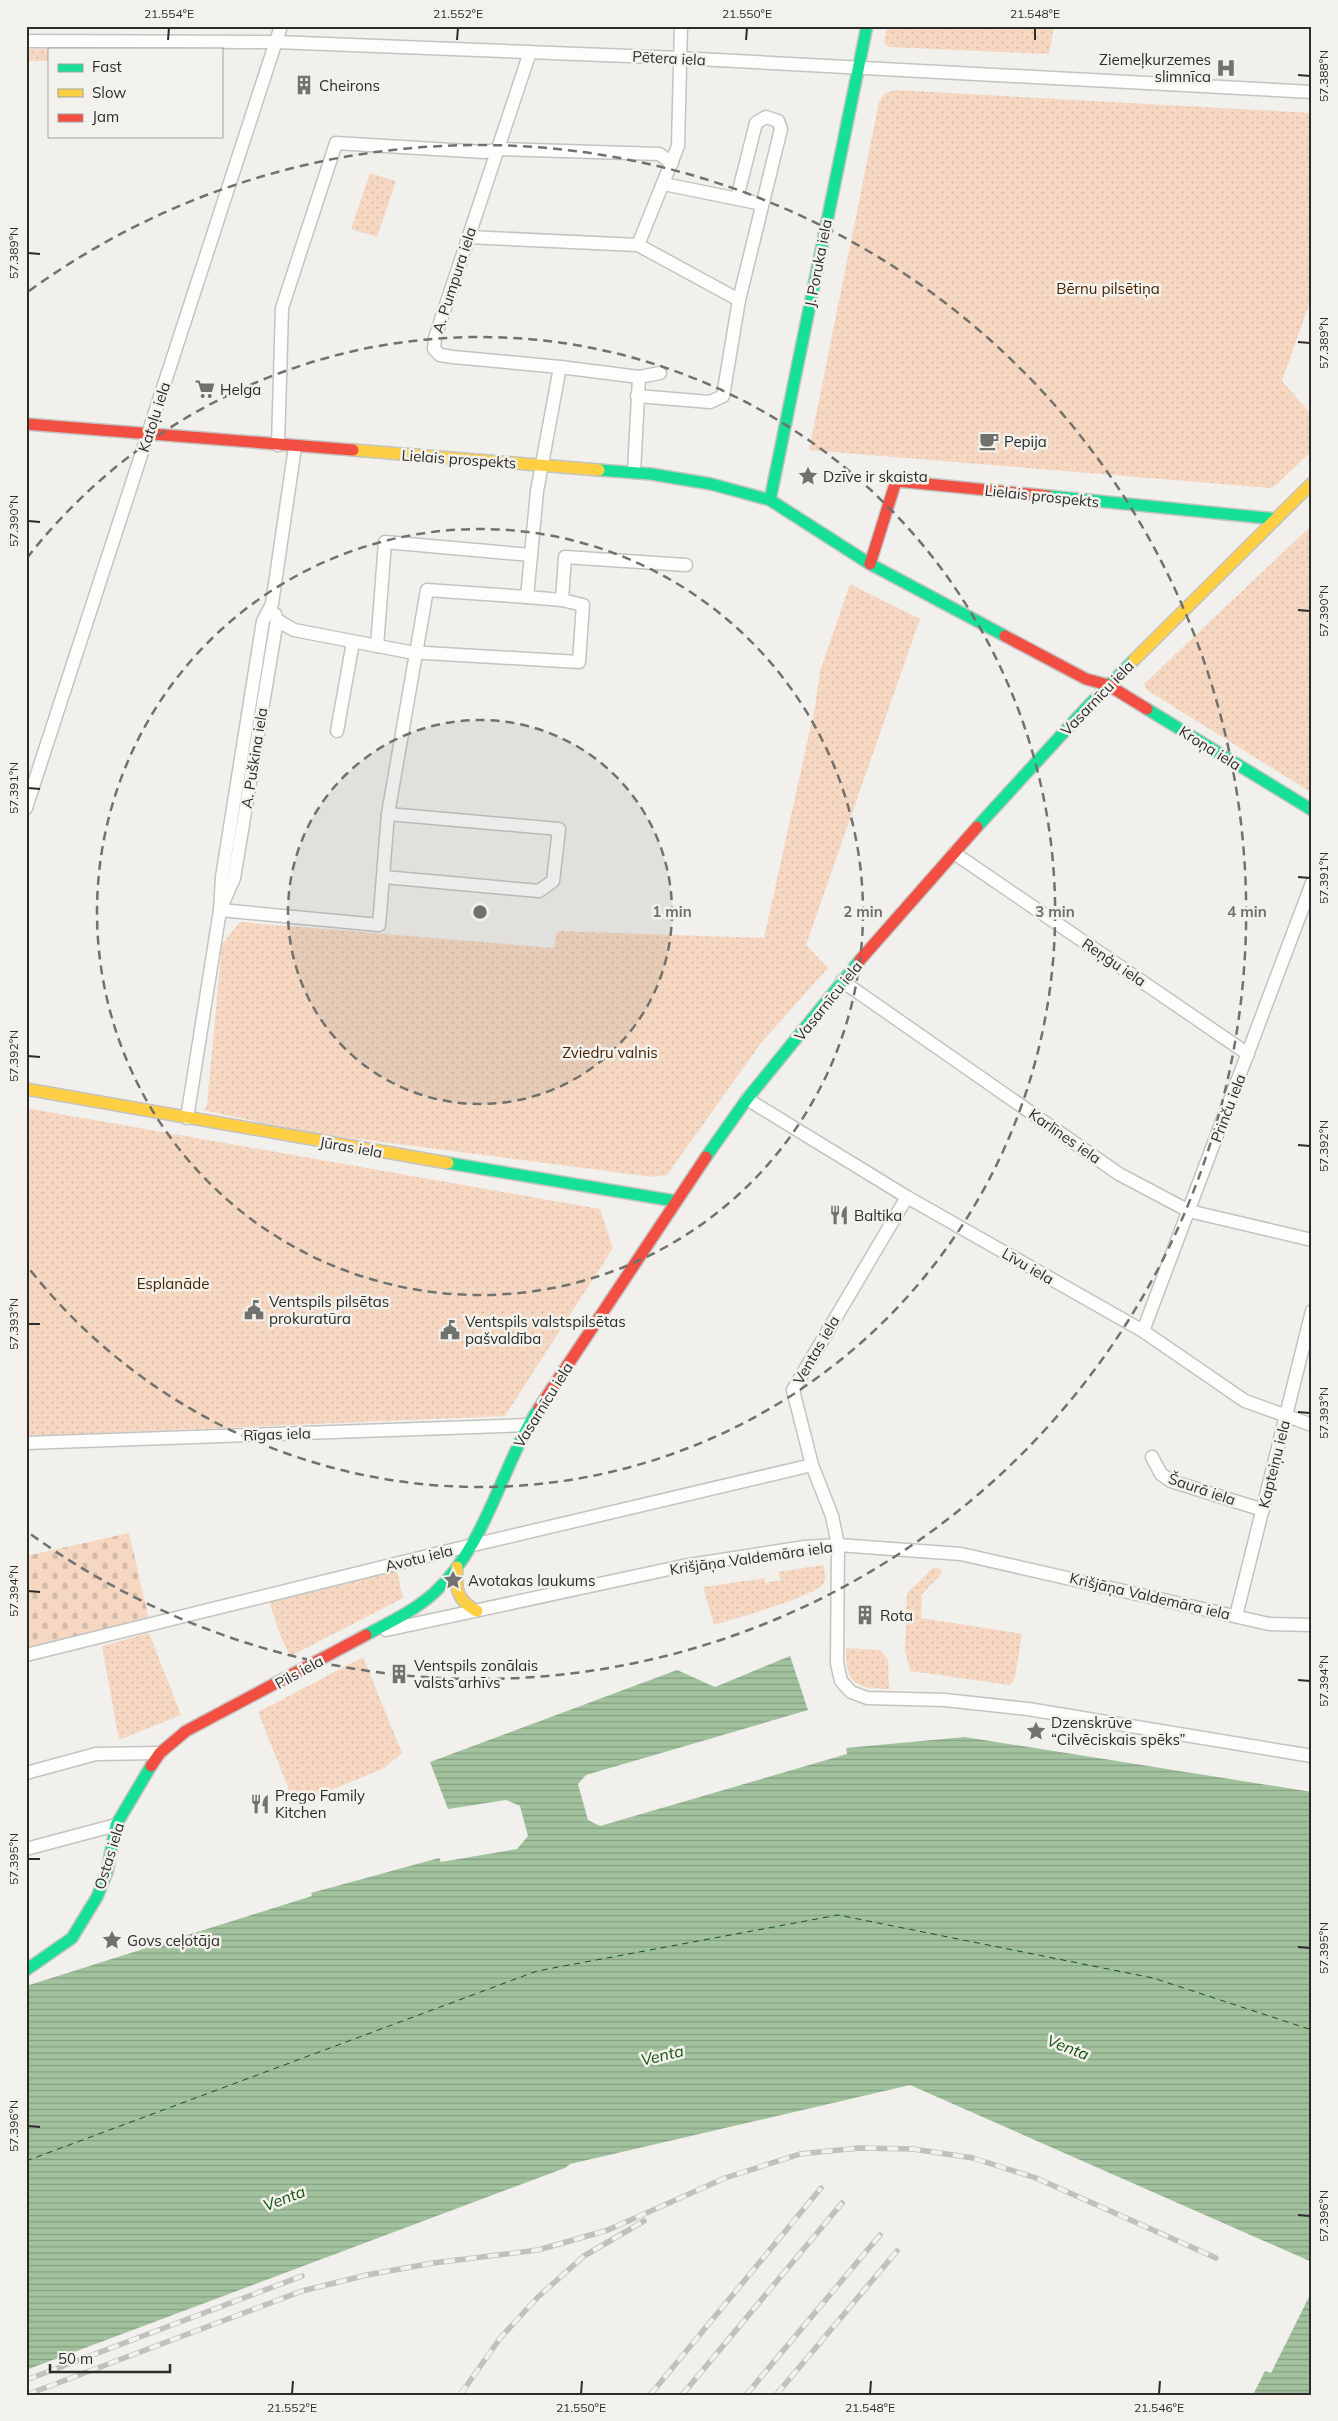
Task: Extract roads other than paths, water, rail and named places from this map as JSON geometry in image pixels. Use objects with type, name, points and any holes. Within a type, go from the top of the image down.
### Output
[{"type":"street","name":"Katoļu iela","points":[[26,808],[281,26]]},
{"type":"street","points":[[638,245],[664,184],[678,144],[681,78],[678,58],[681,26]]},
{"type":"street","name":"J. Poruka iela","points":[[770,500],[867,26]]},
{"type":"street","name":"Pētera iela","points":[[26,41],[276,42],[530,52],[678,58],[1312,92]]},
{"type":"street","name":"A. Pumpura iela","points":[[530,52],[435,338],[434,349],[440,355],[453,357],[560,367]]},
{"type":"street","points":[[637,396],[710,402],[723,396],[739,300],[781,129],[778,121],[766,117],[756,123],[737,198]]},
{"type":"street","points":[[278,445],[282,308],[336,143],[485,152],[499,149],[659,154],[672,163]]},
{"type":"street","points":[[664,184],[762,204]]},
{"type":"street","points":[[468,237],[638,245],[739,300]]},
{"type":"street","points":[[528,597],[542,465],[560,367],[639,377],[660,373]]},
{"type":"street","points":[[634,472],[639,377]]},
{"type":"street","name":"Lielais prospekts","points":[[26,424],[295,447],[634,472],[711,484],[770,500],[870,564],[1086,679],[1108,685]]},
{"type":"street","name":"A. Puškina iela","points":[[187,1118],[220,910],[222,878],[263,622],[272,604],[295,447]]},
{"type":"street","name":"Lielais prospekts","points":[[870,564],[896,481],[1276,519]]},
{"type":"street","name":"Vasarnīcu iela","points":[[438,1590],[458,1567],[471,1546],[512,1455],[528,1425],[675,1201],[747,1099],[802,1034],[842,981],[954,853],[1108,685],[1312,483]]},
{"type":"street","points":[[377,646],[385,542],[531,555]]},
{"type":"street","points":[[562,600],[565,557],[686,565]]},
{"type":"street","points":[[220,910],[379,925],[388,814],[416,653],[427,590],[562,600],[583,605],[579,662],[416,653],[294,630],[277,620]]},
{"type":"street","name":"A. Puškina iela","points":[[220,910],[234,878],[277,620],[272,604]]},
{"type":"street","points":[[337,731],[352,642]]},
{"type":"street","name":"Kroņa iela","points":[[1108,685],[1312,810]]},
{"type":"street","points":[[384,877],[539,891],[553,881],[559,829],[388,814]]},
{"type":"street","name":"Reņģu iela","points":[[954,853],[1248,1054]]},
{"type":"street","name":"Prinču iela","points":[[1143,1332],[1312,883]]},
{"type":"street","name":"Karlīnes iela","points":[[842,981],[1119,1174],[1189,1210],[1312,1240]]},
{"type":"street","name":"Jūras iela","points":[[26,1089],[675,1201]]},
{"type":"street","name":"Līvu iela","points":[[747,1099],[906,1197],[1143,1332],[1245,1402],[1312,1425]]},
{"type":"street","name":"Ventas iela","points":[[906,1197],[793,1390],[812,1465],[832,1516],[838,1545],[837,1663],[841,1681],[851,1692],[867,1698],[945,1700],[1028,1709],[1312,1756]]},
{"type":"street","name":"Kapteiņu iela","points":[[1236,1616],[1312,1311]]},
{"type":"street","name":"Rīgas iela","points":[[26,1443],[528,1425]]},
{"type":"street","name":"Šaurā iela","points":[[1152,1457],[1161,1474],[1171,1480],[1262,1510]]},
{"type":"street","name":"Avotu iela","points":[[26,1655],[812,1465]]},
{"type":"street","name":"Krišjāņa Valdemāra iela","points":[[368,1634],[682,1566],[805,1547],[838,1545],[961,1554],[1269,1624],[1312,1625]]},
{"type":"street","points":[[458,1567],[455,1583],[458,1597],[469,1608],[477,1611]]},
{"type":"street","name":"Pils iela","points":[[160,1753],[186,1731],[411,1611],[438,1590]]},
{"type":"street","points":[[26,1772],[96,1754],[160,1753]]},
{"type":"street","name":"Ostas iela","points":[[26,1970],[72,1938],[96,1897],[107,1872],[116,1825],[140,1781],[160,1753]]},
{"type":"street","points":[[26,1848],[116,1825]]},
{"type":"water","name":"Venta","points":[[790,1656],[808,1710],[586,1775],[578,1784],[588,1820],[600,1826],[847,1754],[846,1748],[965,1737],[1312,1792],[1312,2262],[910,2085],[570,2164],[565,2168],[26,2370],[26,1986],[312,1896],[311,1893],[439,1858],[441,1862],[517,1849],[528,1836],[520,1806],[506,1800],[448,1809],[430,1762],[677,1670],[715,1687]]},
{"type":"water","points":[[1312,2291],[1312,2395],[1253,2395],[1265,2371],[1271,2373]]},
{"type":"railway","points":[[26,2395],[302,2291],[367,2275],[433,2263],[538,2250],[608,2230],[725,2178],[800,2154],[859,2148],[913,2149],[973,2158],[1036,2178],[1216,2258]]},
{"type":"railway","points":[[650,2395],[821,2188]]},
{"type":"railway","points":[[682,2395],[842,2203]]},
{"type":"railway","points":[[460,2395],[501,2337],[538,2297],[584,2256],[644,2221]]},
{"type":"railway","points":[[746,2395],[880,2235]]},
{"type":"railway","points":[[776,2395],[897,2251]]},
{"type":"railway","points":[[26,2380],[302,2276]]},
{"type":"place","name":"Ziemeļkurzemes slimnīca","points":[[1226,68]]},
{"type":"place","name":"Cheirons","points":[[304,85]]},
{"type":"place","name":"Helga","points":[[205,389]]},
{"type":"place","name":"Pepija","points":[[989,441]]},
{"type":"place","name":"Dzīve ir skaista","points":[[808,476]]},
{"type":"place","name":"Baltika","points":[[839,1215]]},
{"type":"place","name":"Ventspils pilsētas prokuratūra","points":[[254,1310]]},
{"type":"place","name":"Ventspils valstspilsētas pašvaldība","points":[[450,1330]]},
{"type":"place","name":"Avotakas laukums","points":[[453,1580]]},
{"type":"place","name":"Rota","points":[[865,1615]]},
{"type":"place","name":"Ventspils zonālais valsts arhīvs","points":[[399,1674]]},
{"type":"place","name":"Dzenskrūve “Cilvēciskais spēks”","points":[[1036,1731]]},
{"type":"place","name":"Prego Family Kitchen","points":[[260,1804]]},
{"type":"place","name":"Govs ceļotāja","points":[[112,1940]]},
{"type":"park label","name":"Bērnu pilsētiņa","points":[[1108,288]]},
{"type":"park label","name":"Zviedru valnis","points":[[610,1052]]},
{"type":"park label","name":"Esplanāde","points":[[173,1283]]}]
